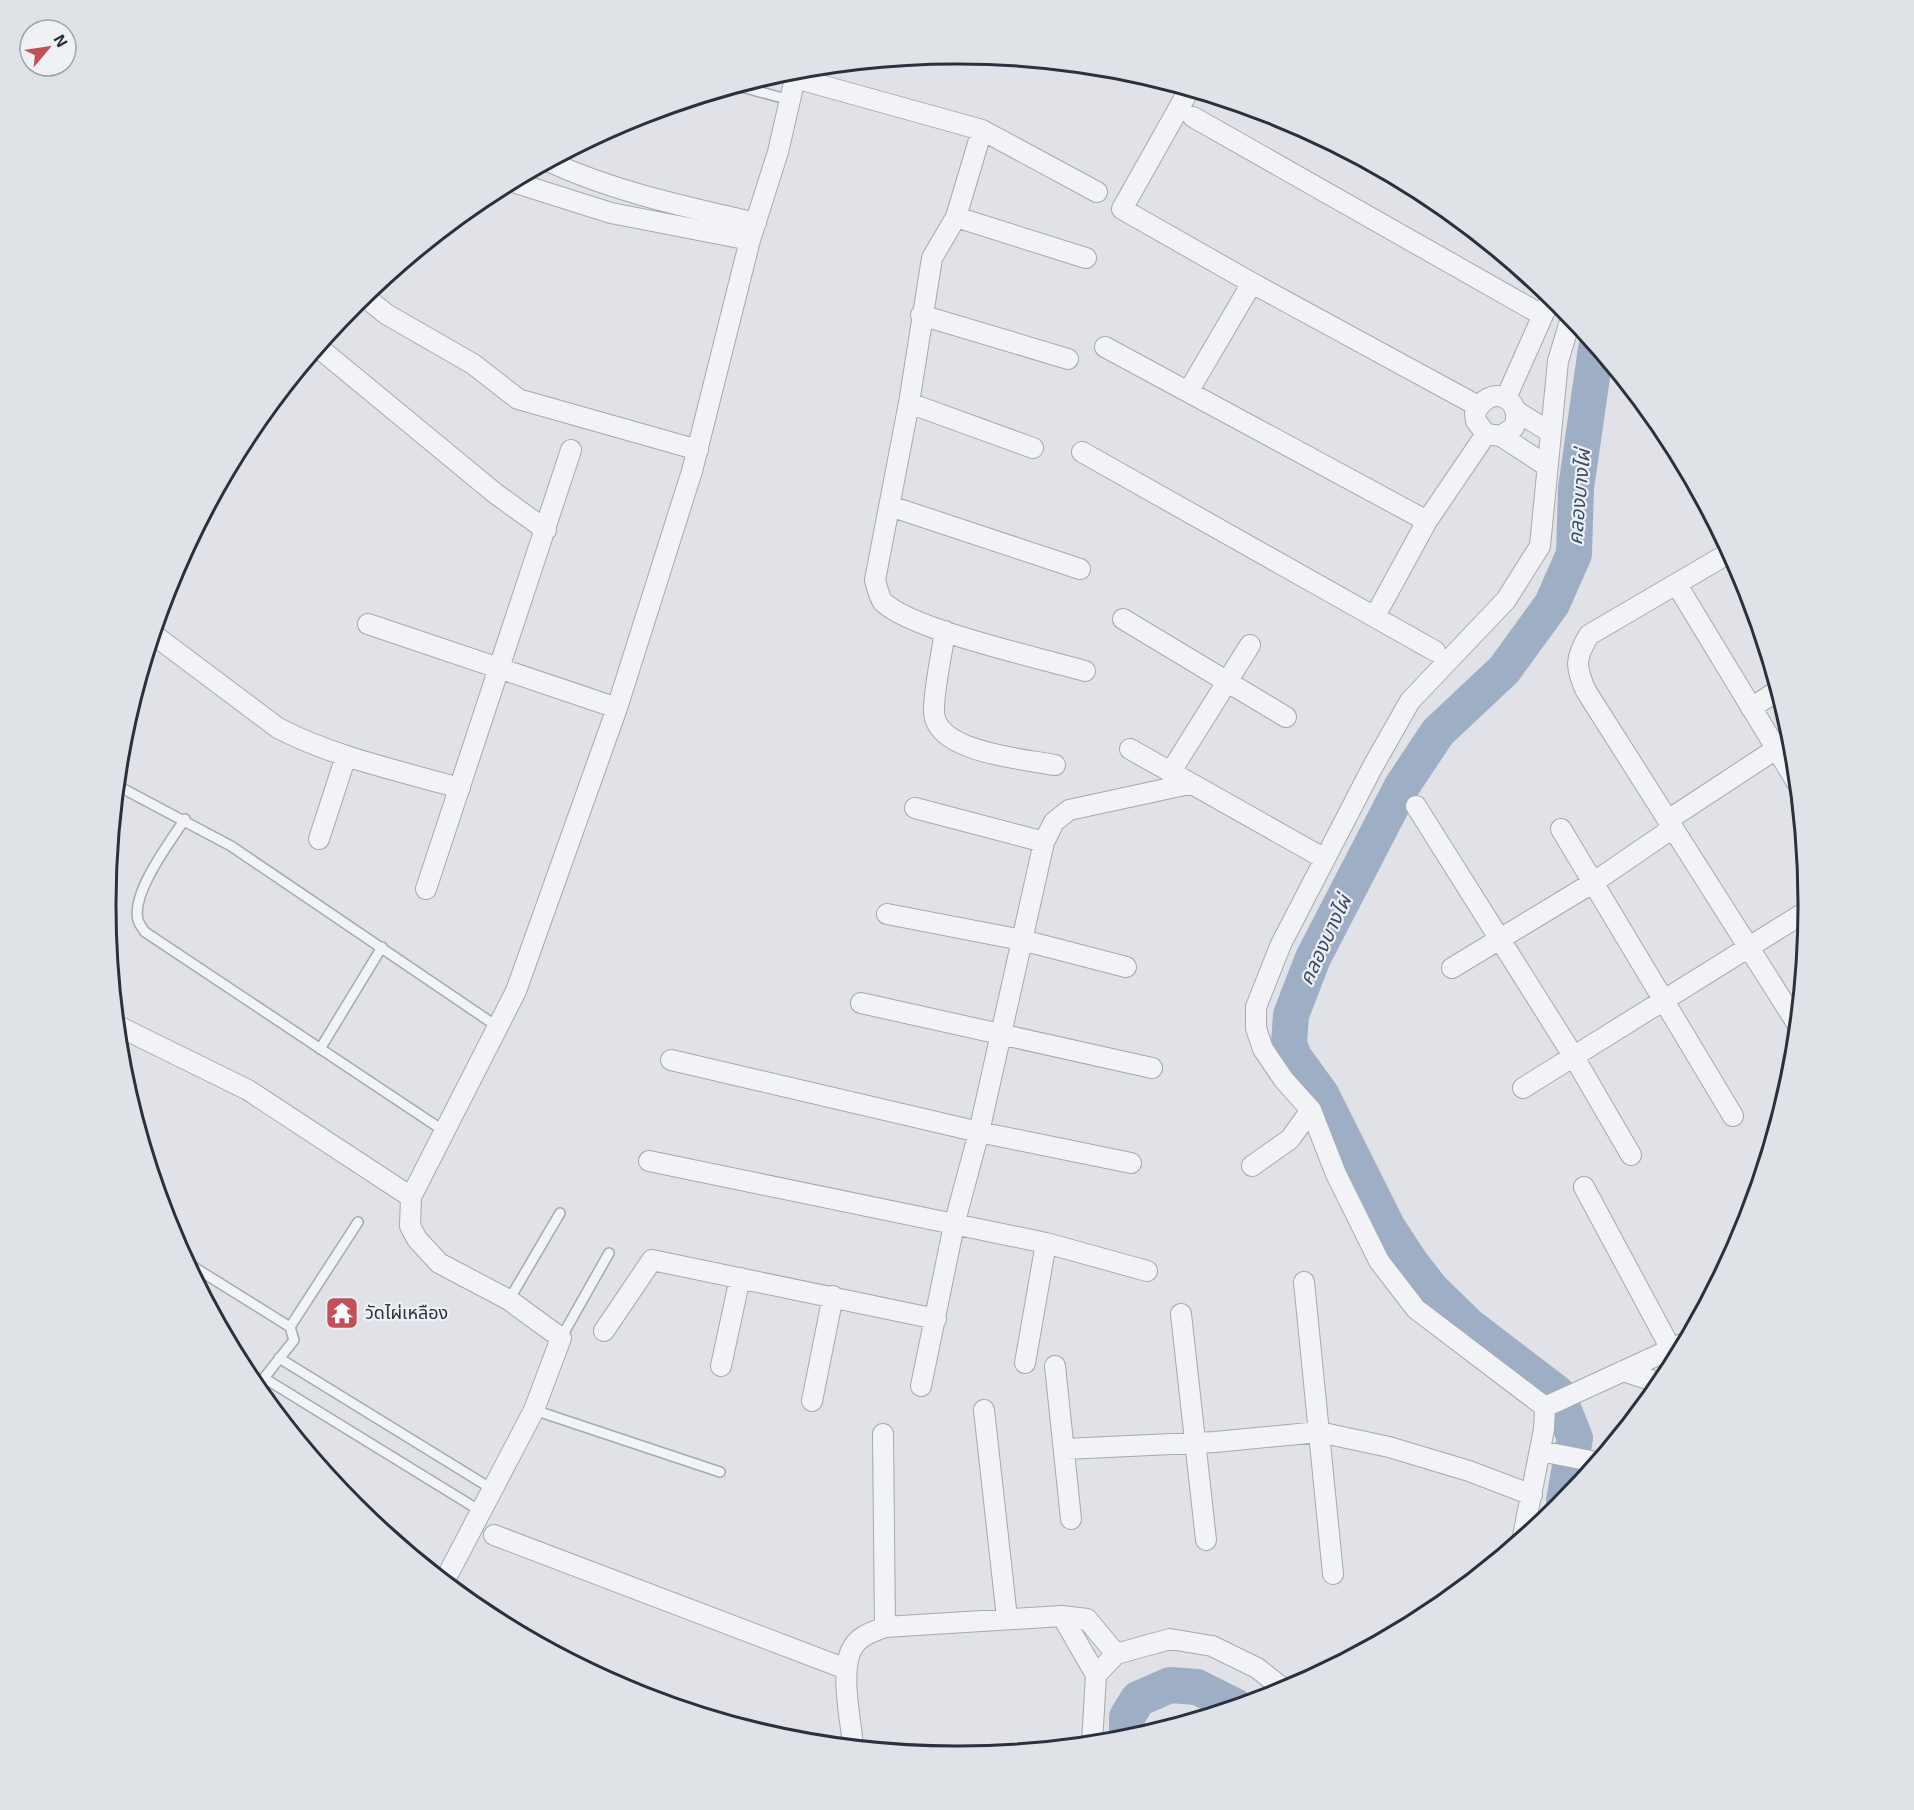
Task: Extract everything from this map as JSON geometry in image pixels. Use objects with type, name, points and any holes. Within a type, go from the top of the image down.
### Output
[{"type":"street","points":[[808,78],[982,130],[1097,192]]},
{"type":"street","points":[[448,1574],[534,1410],[561,1338],[509,1300],[439,1263],[417,1239],[410,1226],[411,1197],[516,991],[617,708],[666,559],[698,450],[753,231],[778,152],[792,81]]},
{"type":"street","points":[[1186,96],[1122,208],[1252,283],[1478,406]]},
{"type":"street","points":[[1193,117],[1542,315]]},
{"type":"street","points":[[982,130],[956,217],[932,258],[921,315],[909,403],[875,580],[881,600],[897,612],[945,631],[1084,671]]},
{"type":"street","points":[[558,166],[580,176],[753,231]]},
{"type":"street","points":[[524,185],[611,213],[753,231]]},
{"type":"street","points":[[956,217],[1086,258]]},
{"type":"street","points":[[1188,392],[1252,283]]},
{"type":"street","points":[[372,303],[386,314],[473,364],[518,399],[698,450]]},
{"type":"street","points":[[1375,616],[1427,521],[1493,435],[1514,427],[1511,405],[1546,306]]},
{"type":"street","points":[[921,315],[1068,359]]},
{"type":"street","points":[[1551,1404],[1416,1309],[1379,1261],[1361,1229],[1311,1110],[1284,1080],[1263,1049],[1256,1028],[1256,1007],[1270,968],[1410,701],[1506,600],[1540,546],[1558,361],[1568,329]]},
{"type":"street","points":[[1106,347],[1427,521]]},
{"type":"street","points":[[324,352],[496,494],[546,530]]},
{"type":"street","points":[[1547,466],[1493,435],[1476,421],[1478,406],[1491,397],[1511,405],[1550,432]]},
{"type":"street","points":[[909,403],[1033,448]]},
{"type":"street","points":[[426,889],[571,450]]},
{"type":"street","points":[[1082,452],[1435,651]]},
{"type":"street","points":[[890,506],[1080,568]]},
{"type":"street","points":[[1722,557],[1589,635],[1579,651],[1577,672],[1586,691],[1790,1013]]},
{"type":"street","points":[[1677,585],[1785,763]]},
{"type":"street","points":[[1123,619],[1286,717]]},
{"type":"street","points":[[368,624],[617,708]]},
{"type":"street","points":[[945,631],[934,715],[942,730],[951,739],[971,748],[1055,765]]},
{"type":"street","points":[[160,639],[278,728],[346,756],[460,788]]},
{"type":"street","points":[[1170,773],[1250,645]]},
{"type":"street","points":[[1751,708],[1771,695]]},
{"type":"street","points":[[1130,749],[1325,860]]},
{"type":"street","points":[[1452,968],[1594,882],[1776,749]]},
{"type":"street","points":[[320,839],[346,756]]},
{"type":"street","points":[[921,1386],[954,1225],[979,1132],[1044,842],[1054,822],[1069,810],[1189,784]]},
{"type":"street","points":[[1416,806],[1574,1057],[1630,1155]]},
{"type":"street","points":[[915,808],[1044,842]]},
{"type":"street","points":[[1561,829],[1667,1001],[1733,1116]]},
{"type":"street","points":[[887,914],[1022,940],[1126,967]]},
{"type":"street","points":[[1523,1088],[1667,1001],[1798,918]]},
{"type":"street","points":[[861,1003],[1152,1068]]},
{"type":"street","points":[[127,1030],[248,1090],[411,1197]]},
{"type":"street","points":[[671,1060],[979,1132],[1131,1163]]},
{"type":"street","points":[[1252,1166],[1290,1139],[1311,1110]]},
{"type":"street","points":[[649,1161],[1046,1244],[1148,1270]]},
{"type":"street","points":[[1584,1187],[1674,1342]]},
{"type":"street","points":[[1025,1363],[1046,1244]]},
{"type":"street","points":[[604,1331],[652,1260],[936,1319]]},
{"type":"street","points":[[721,1365],[740,1278]]},
{"type":"street","points":[[1304,1282],[1333,1574]]},
{"type":"street","points":[[813,1401],[833,1296]]},
{"type":"street","points":[[1182,1314],[1206,1540]]},
{"type":"street","points":[[1551,1404],[1669,1350]]},
{"type":"street","points":[[1055,1366],[1071,1519]]},
{"type":"street","points":[[1623,1371],[1650,1380]]},
{"type":"street","points":[[1526,1523],[1551,1404]]},
{"type":"street","points":[[984,1410],[1007,1618]]},
{"type":"street","points":[[1065,1449],[1319,1432],[1408,1453],[1532,1495]]},
{"type":"street","points":[[883,1434],[885,1628]]},
{"type":"street","points":[[1540,1451],[1588,1460]]},
{"type":"street","points":[[494,1535],[846,1669]]},
{"type":"street","points":[[1062,1616],[1096,1675],[1093,1734]]},
{"type":"street","points":[[852,1739],[846,1669],[853,1646],[864,1635],[885,1628],[1062,1616],[1087,1619],[1116,1654]]},
{"type":"street","points":[[1096,1675],[1116,1654],[1170,1639],[1212,1646],[1257,1668],[1276,1683]]},
{"type":"lane","points":[[753,90],[790,100]]},
{"type":"lane","points":[[125,789],[184,819],[300,890],[498,1027]]},
{"type":"lane","points":[[184,819],[151,872],[139,901],[138,919],[145,932],[444,1131]]},
{"type":"lane","points":[[320,1049],[382,946]]},
{"type":"lane","points":[[509,1300],[560,1213]]},
{"type":"lane","points":[[290,1327],[358,1222]]},
{"type":"lane","points":[[561,1338],[609,1253]]},
{"type":"lane","points":[[200,1271],[290,1327],[294,1341],[264,1378],[482,1512]]},
{"type":"lane","points":[[279,1358],[492,1489]]},
{"type":"lane","points":[[534,1410],[720,1472]]},
{"type":"waterway","name":"คลองบางไผ่","points":[[1567,1482],[1575,1438],[1557,1393],[1468,1325],[1432,1290],[1411,1263],[1388,1228],[1321,1094],[1294,1057],[1289,1044],[1291,1015],[1313,958],[1402,786],[1438,732],[1504,670],[1552,604],[1574,554],[1576,488],[1595,358]]},
{"type":"waterway","name":"คลองบางไผ่","points":[[1127,1728],[1127,1717],[1138,1699],[1170,1685],[1197,1687],[1226,1701]]},
{"type":"place","name":"วัดไผ่เหลือง","points":[[342,1313]]}]
